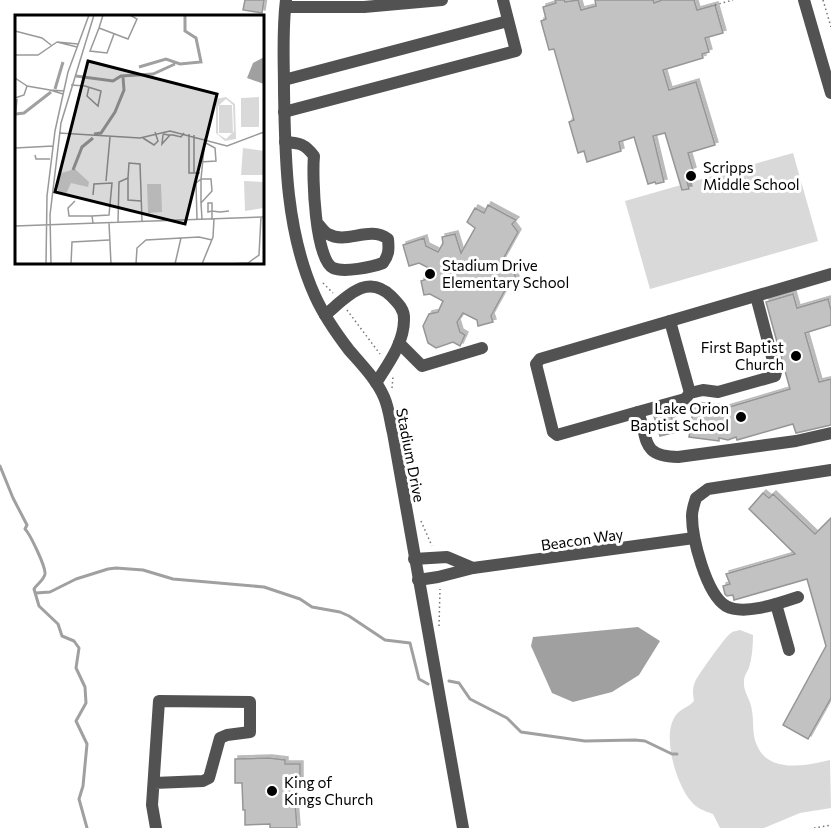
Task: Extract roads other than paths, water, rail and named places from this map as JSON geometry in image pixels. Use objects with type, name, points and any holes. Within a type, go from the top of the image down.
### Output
[{"type":"street","points":[[284,112],[516,51],[503,0]]},
{"type":"street","points":[[804,0],[831,93]]},
{"type":"street","points":[[286,3],[364,7],[436,1]]},
{"type":"street","name":"Stadium Drive","points":[[286,3],[285,142],[294,228],[309,280],[325,315],[376,383],[384,398],[393,433],[463,828]]},
{"type":"street","points":[[284,80],[508,21]]},
{"type":"street","points":[[285,142],[300,143],[314,156],[312,176],[318,224],[324,258],[330,266],[336,270],[375,266],[383,263],[387,257],[388,240],[381,234],[366,233],[343,238],[328,234],[318,224]]},
{"type":"street","points":[[756,296],[776,372],[775,376],[718,392],[703,390],[690,393],[685,399],[557,435],[553,432],[536,364],[540,358],[831,274]]},
{"type":"street","points":[[325,315],[353,291],[370,285],[386,291],[400,304],[405,318],[399,343],[376,383]]},
{"type":"street","points":[[670,321],[690,393]]},
{"type":"street","points":[[399,343],[422,366],[482,348]]},
{"type":"street","points":[[638,412],[648,446],[664,456],[678,457],[796,441],[831,433]]},
{"type":"street","points":[[798,597],[744,610],[726,606],[708,582],[694,538],[692,515],[696,498],[708,489],[831,470]]},
{"type":"street","name":"Beacon Way","points":[[418,580],[473,568],[694,538]]},
{"type":"street","points":[[414,559],[447,556],[473,568]]},
{"type":"street","points":[[776,604],[789,650]]},
{"type":"street","points":[[154,783],[202,781],[209,778],[220,738],[250,732],[250,702],[159,701],[152,805],[156,828]]},
{"type":"waterway","points":[[0,466],[27,525],[25,529],[45,570],[43,578],[34,589],[39,606],[58,624],[62,636],[74,641],[79,648],[76,668],[85,687],[86,703],[76,721],[87,744],[83,786],[79,799],[87,828]]},
{"type":"waterway","points":[[36,593],[50,592],[76,579],[116,568],[143,570],[173,579],[264,587],[300,599],[312,607],[340,612],[385,640],[410,643],[419,679],[428,684]]},
{"type":"waterway","points":[[449,681],[459,683],[470,699],[507,718],[521,732],[585,741],[645,741],[672,754],[677,754]]},
{"type":"place","name":"Scripps Middle School","points":[[691,176]]},
{"type":"place","name":"Stadium Drive Elementary School","points":[[430,274]]},
{"type":"place","name":"First Baptist Church","points":[[796,356]]},
{"type":"place","name":"Lake Orion Baptist School","points":[[741,417]]},
{"type":"place","name":"King of Kings Church","points":[[272,791]]}]
